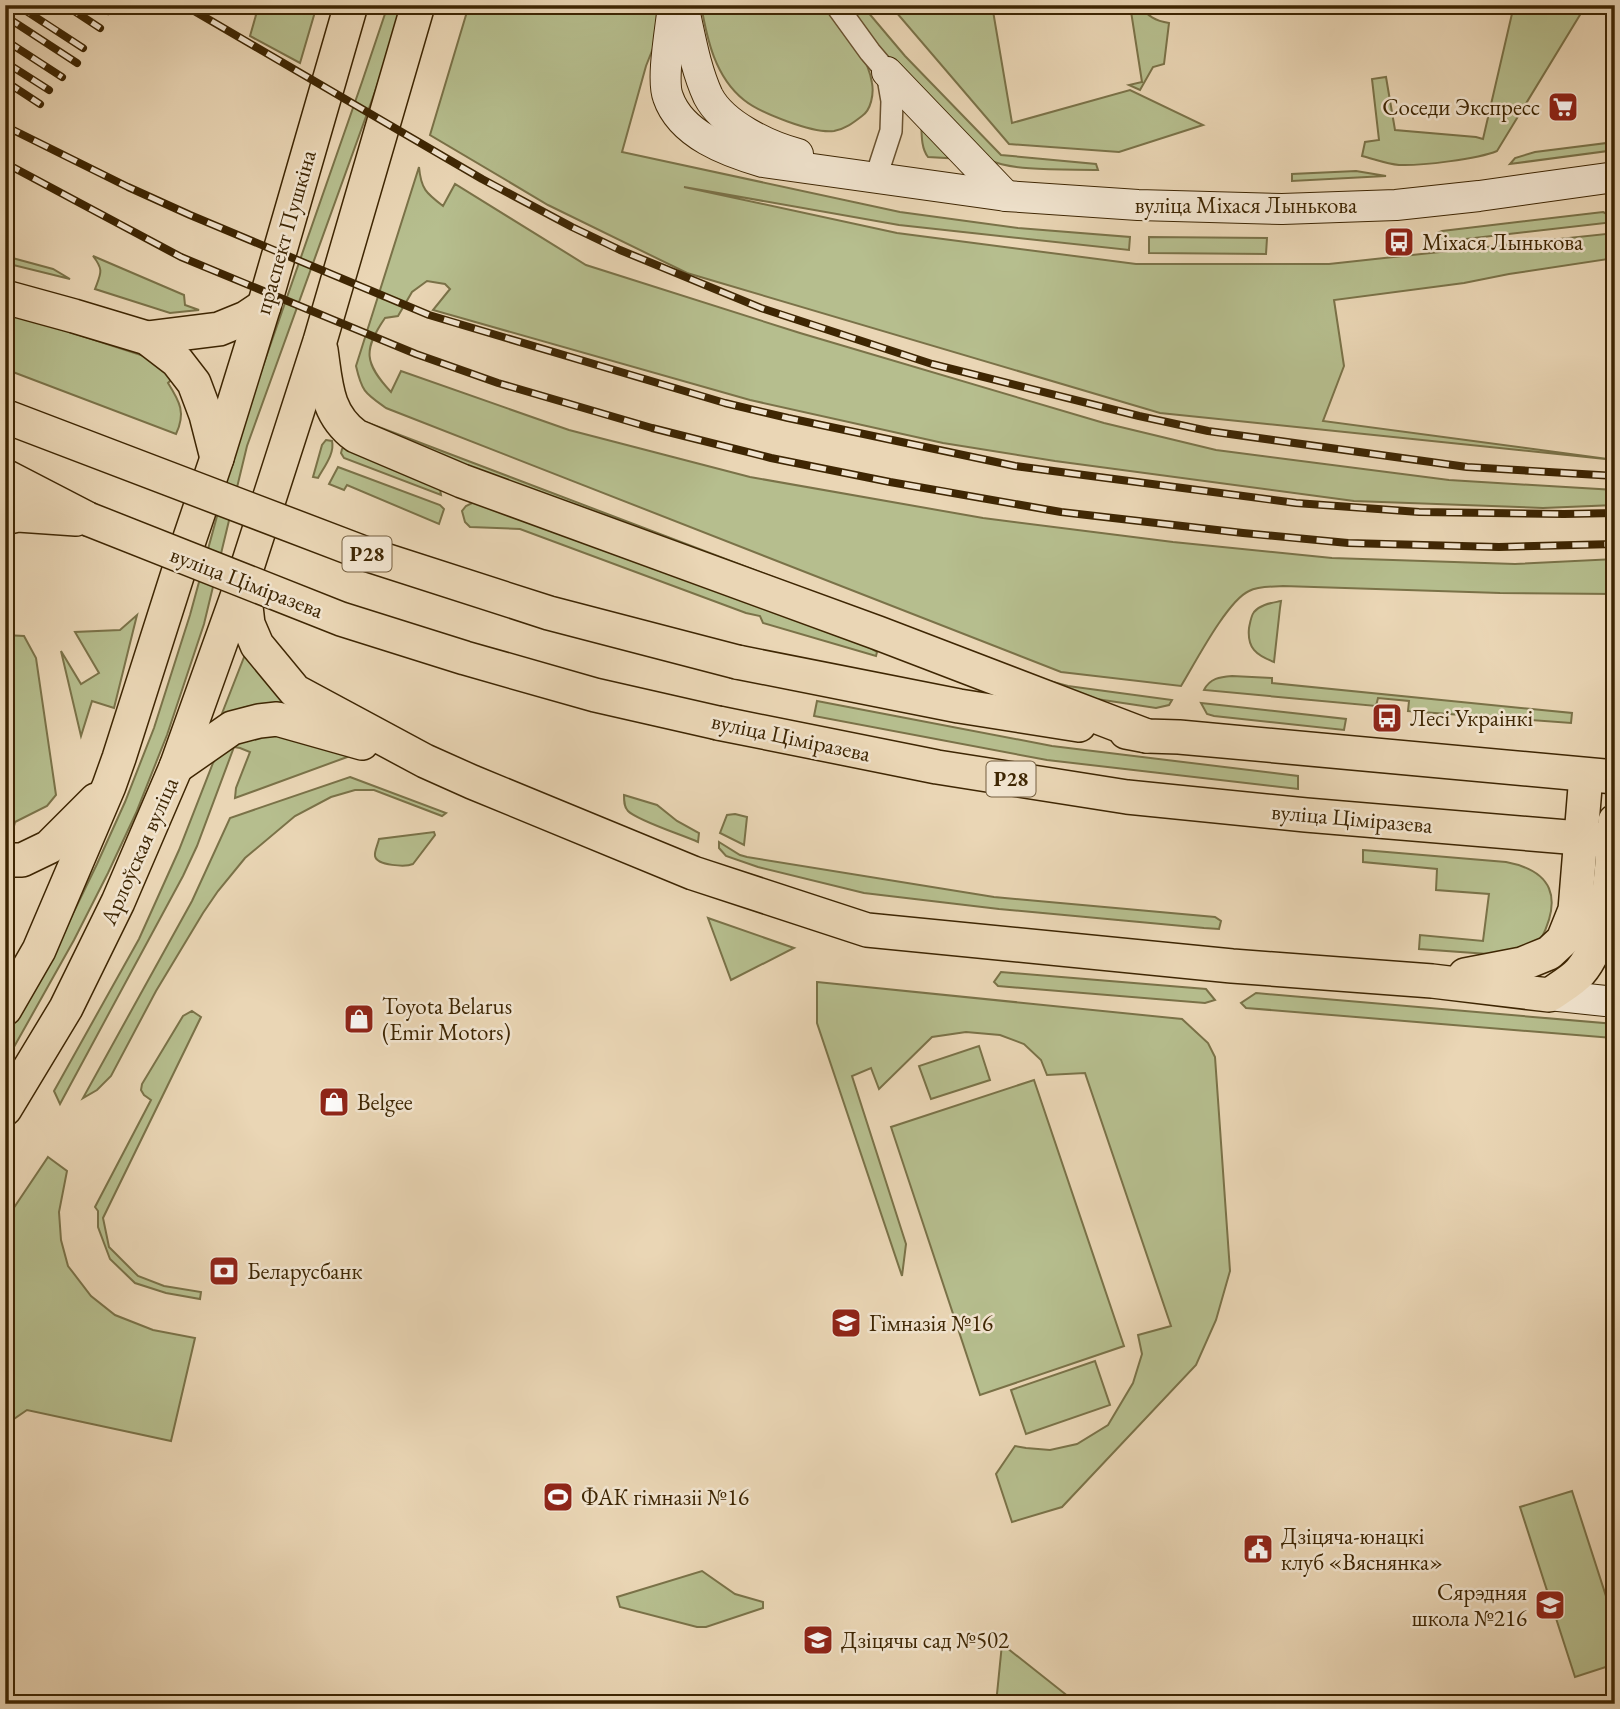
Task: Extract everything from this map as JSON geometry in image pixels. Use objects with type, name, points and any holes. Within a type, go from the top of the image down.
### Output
[{"type":"main road","name":"праспект Пушкіна","points":[[109,786],[217,458],[351,5]]},
{"type":"main road","points":[[418,5],[320,341],[327,392],[332,407],[348,430],[356,436],[462,481],[878,633],[1147,736]]},
{"type":"main road","points":[[5,297],[147,338],[177,360],[194,383],[217,458]]},
{"type":"main road","points":[[147,338],[219,329],[246,318],[264,306]]},
{"type":"main road","name":"Арлоўская вуліца","points":[[5,1109],[66,1008],[118,902],[176,767],[243,580],[320,341]]},
{"type":"main road","name":"Р28","points":[[6,416],[369,555],[549,613],[737,662],[959,706],[1147,736],[1600,776]]},
{"type":"main road","name":"вуліца Ціміразева","points":[[5,476],[88,519],[341,619],[596,695],[718,723],[937,767],[1127,797],[1581,838],[1614,834]]},
{"type":"main road","points":[[5,518],[18,515],[88,519]]},
{"type":"main road","points":[[243,580],[248,624],[257,645],[295,691],[425,761],[693,873],[867,930],[1245,967],[1432,981],[1549,995],[1578,974],[1592,955],[1601,934],[1614,834]]},
{"type":"main road","points":[[176,767],[232,729],[247,723],[277,719],[425,761]]},
{"type":"main road","points":[[1432,981],[1522,964],[1549,953],[1563,940],[1575,910],[1581,838],[1600,776]]},
{"type":"main road","points":[[5,860],[22,860],[49,847],[109,786]]},
{"type":"main road","points":[[5,1009],[38,950],[109,786]]},
{"type":"street","name":"вуліца Міхася Лынькова","points":[[673,5],[666,78],[667,96],[676,113],[689,127],[708,140],[733,153],[763,162],[1006,195],[1138,205],[1300,209],[1396,205],[1615,177]]},
{"type":"street","name":"вуліца Міхася Лынькова","points":[[683,5],[699,69],[709,97],[722,115],[777,148],[876,177]]},
{"type":"street","points":[[836,5],[887,72],[1006,195]]},
{"type":"street","points":[[876,177],[891,131],[892,101],[887,72]]},
{"type":"street","points":[[1549,995],[1615,1002]]},
{"type":"green space","points":[[240,5],[317,5],[300,63],[250,36],[256,15]]},
{"type":"green space","points":[[388,5],[403,5],[377,86],[247,446],[204,624],[167,735],[136,813],[108,873],[5,1063],[5,1035],[64,932],[125,802],[154,728],[190,615],[240,432]]},
{"type":"green space","points":[[469,5],[661,5],[661,28],[646,66],[622,152],[900,212],[1018,228],[1130,237],[1129,250],[899,225],[684,187],[897,233],[1136,264],[1329,264],[1615,233],[1615,258],[1464,283],[1334,300],[1344,366],[1323,421],[1615,460],[1160,413],[687,273],[548,205],[430,135]]},
{"type":"green space","points":[[701,5],[827,5],[866,62],[873,92],[868,110],[845,127],[825,131],[788,122],[744,100],[734,91],[719,69],[706,31]]},
{"type":"green space","points":[[842,5],[862,5],[905,56],[1001,155],[1096,164],[1098,170],[1027,168],[989,160],[862,32]]},
{"type":"green space","points":[[890,5],[992,5],[1012,123],[1130,90],[1203,125],[1119,152],[1009,144]]},
{"type":"green space","points":[[1130,5],[1139,5],[1152,17],[1169,23],[1164,64],[1153,67],[1140,90],[1129,85],[1142,82]]},
{"type":"green space","points":[[1514,5],[1586,5],[1497,151],[1463,159],[1408,165],[1390,164],[1362,156],[1365,142],[1379,140],[1372,79],[1386,77],[1395,130],[1483,139]]},
{"type":"green space","points":[[921,117],[964,159],[928,157],[923,143]]},
{"type":"green space","points":[[1615,142],[1615,150],[1510,164],[1515,158],[1535,152]]},
{"type":"green space","points":[[419,167],[425,190],[443,206],[455,184],[586,265],[800,333],[1104,423],[1216,450],[1449,480],[1615,490],[1615,505],[1543,508],[1354,501],[1055,461],[943,443],[750,400],[433,310],[450,289],[445,284],[427,281],[412,292],[398,316],[385,318],[370,348],[371,364],[391,392],[401,371],[569,430],[750,477],[983,518],[1173,542],[1332,558],[1515,564],[1615,559],[1615,594],[1261,587],[1240,597],[1231,607],[1181,686],[1061,672],[386,408],[373,399],[365,391],[356,366]]},
{"type":"green space","points":[[1356,171],[1386,176],[1292,181],[1292,174]]},
{"type":"green space","points":[[1603,212],[1614,222],[1440,242],[1437,237],[1437,233],[1442,231]]},
{"type":"green space","points":[[1149,237],[1267,238],[1266,254],[1149,253]]},
{"type":"green space","points":[[5,256],[53,269],[70,279],[5,263]]},
{"type":"green space","points":[[93,256],[184,295],[185,305],[199,310],[170,313],[95,289],[100,272]]},
{"type":"green space","points":[[5,311],[144,356],[176,375],[168,383],[176,396],[181,414],[176,434],[5,369]]},
{"type":"green space","points":[[363,421],[1027,675],[1068,686],[1172,700],[1169,705],[1156,708],[1070,695],[372,431]]},
{"type":"green space","points":[[326,440],[332,441],[330,455],[318,478],[313,477],[322,445]]},
{"type":"green space","points":[[345,447],[440,489],[441,495],[344,458],[341,453]]},
{"type":"green space","points":[[338,467],[440,505],[444,509],[439,524],[347,485],[344,490],[329,484]]},
{"type":"green space","points":[[476,501],[851,637],[877,652],[876,656],[763,623],[760,616],[520,529],[470,527],[465,522],[462,511]]},
{"type":"green space","points":[[1281,601],[1274,662],[1262,657],[1251,646],[1249,628],[1252,615],[1257,609]]},
{"type":"green space","points":[[137,615],[114,708],[92,701],[81,736],[61,651],[81,684],[99,673],[75,632],[120,630]]},
{"type":"green space","points":[[5,635],[24,636],[36,658],[56,795],[47,806],[15,822],[12,834],[5,837]]},
{"type":"green space","points":[[248,647],[314,715],[268,704],[246,707],[221,716]]},
{"type":"green space","points":[[1232,676],[1272,678],[1272,683],[1572,713],[1571,723],[1408,711],[1409,701],[1378,698],[1376,706],[1204,690],[1212,681]]},
{"type":"green space","points":[[817,701],[1052,746],[1298,776],[1298,789],[1047,760],[814,716]]},
{"type":"green space","points":[[1201,703],[1346,719],[1344,730],[1214,716],[1207,714]]},
{"type":"green space","points":[[258,727],[350,756],[235,798],[236,788],[250,752],[234,747],[183,876],[60,1104],[54,1091],[139,939],[179,850],[213,763],[222,749]]},
{"type":"green space","points":[[350,777],[446,813],[442,816],[374,790],[355,790],[331,797],[295,816],[245,858],[218,891],[156,991],[111,1076],[97,1090],[83,1098],[192,901],[230,818]]},
{"type":"green space","points":[[624,795],[657,805],[677,821],[699,833],[698,842],[633,815],[626,808]]},
{"type":"green space","points":[[727,815],[747,817],[744,845],[720,833]]},
{"type":"green space","points":[[434,832],[435,835],[413,864],[386,864],[375,856],[379,839]]},
{"type":"green space","points":[[719,842],[747,857],[994,897],[1215,917],[1221,921],[1219,929],[1204,928],[864,893],[758,867],[726,856],[719,848]]},
{"type":"green space","points":[[1363,850],[1506,862],[1534,872],[1549,888],[1552,899],[1551,911],[1541,939],[1502,955],[1419,949],[1420,935],[1483,941],[1489,894],[1436,890],[1437,869],[1363,862]]},
{"type":"green space","points":[[708,918],[794,948],[731,980]]},
{"type":"green space","points":[[1001,972],[1206,989],[1215,1000],[1205,1003],[998,986],[994,982]]},
{"type":"green space","points":[[817,982],[1182,1019],[1208,1043],[1215,1057],[1230,1271],[1216,1320],[1196,1365],[1062,1507],[1012,1522],[996,1474],[1015,1446],[1050,1450],[1077,1444],[1108,1425],[1133,1383],[1142,1354],[1138,1335],[1171,1326],[1085,1073],[1047,1075],[1041,1060],[1024,1044],[1000,1035],[966,1032],[932,1037],[879,1089],[871,1068],[852,1076],[906,1244],[902,1276],[817,1023]]},
{"type":"green space","points":[[1256,993],[1615,1024],[1615,1037],[1246,1008],[1241,1003]]},
{"type":"green space","points":[[192,1011],[201,1017],[103,1218],[109,1247],[138,1276],[164,1286],[201,1292],[200,1299],[166,1293],[135,1283],[110,1259],[98,1227],[98,1211],[95,1207],[151,1100],[141,1090],[142,1084],[183,1016]]},
{"type":"green space","points":[[979,1046],[990,1080],[931,1099],[919,1066]]},
{"type":"green space","points":[[1034,1080],[1124,1346],[980,1395],[891,1127]]},
{"type":"green space","points":[[48,1157],[67,1171],[59,1212],[61,1240],[68,1266],[91,1296],[115,1315],[153,1330],[195,1338],[171,1441],[27,1410],[5,1425],[5,1221]]},
{"type":"green space","points":[[1095,1361],[1110,1405],[1026,1434],[1011,1390]]},
{"type":"green space","points":[[1572,1491],[1615,1624],[1615,1664],[1575,1677],[1520,1507]]},
{"type":"green space","points":[[702,1571],[735,1594],[763,1602],[763,1608],[706,1627],[697,1627],[620,1607],[617,1597]]},
{"type":"green space","points":[[1002,1644],[1069,1697],[1056,1704],[996,1704]]},
{"type":"railway","points":[[17,5],[83,48]]},
{"type":"railway","points":[[65,5],[100,28]]},
{"type":"railway","points":[[99,5],[108,11]]},
{"type":"railway","points":[[184,5],[482,179],[572,227],[620,250],[761,308],[932,364],[1208,431],[1467,467],[1615,476]]},
{"type":"railway","points":[[5,16],[77,63]]},
{"type":"railway","points":[[5,40],[62,77]]},
{"type":"railway","points":[[5,62],[49,90]]},
{"type":"railway","points":[[5,81],[40,104]]},
{"type":"railway","points":[[5,126],[190,215],[429,315],[725,403],[1015,466],[1296,503],[1419,512],[1615,513]]},
{"type":"railway","points":[[5,163],[181,257],[416,354],[498,383],[652,428],[771,458],[1061,512],[1243,533],[1348,543],[1499,547],[1615,544]]},
{"type":"place","name":"Соседи Экспресс","points":[[1563,107]]},
{"type":"place","name":"Міхася Лынькова","points":[[1399,242]]},
{"type":"place","name":"Лесі Украінкі","points":[[1387,718]]},
{"type":"place","name":"Toyota Belarus (Emir Motors)","points":[[359,1019]]},
{"type":"place","name":"Belgee","points":[[334,1102]]},
{"type":"place","name":"Беларусбанк","points":[[224,1271]]},
{"type":"place","name":"Гімназія №16","points":[[846,1323]]},
{"type":"place","name":"ФАК гімназіі №16","points":[[558,1497]]},
{"type":"place","name":"Дзіцяча-юнацкі клуб «Вяснянка»","points":[[1258,1549]]},
{"type":"place","name":"Сярэдняя школа №216","points":[[1550,1605]]},
{"type":"place","name":"Дзіцячы сад №502","points":[[818,1640]]}]
